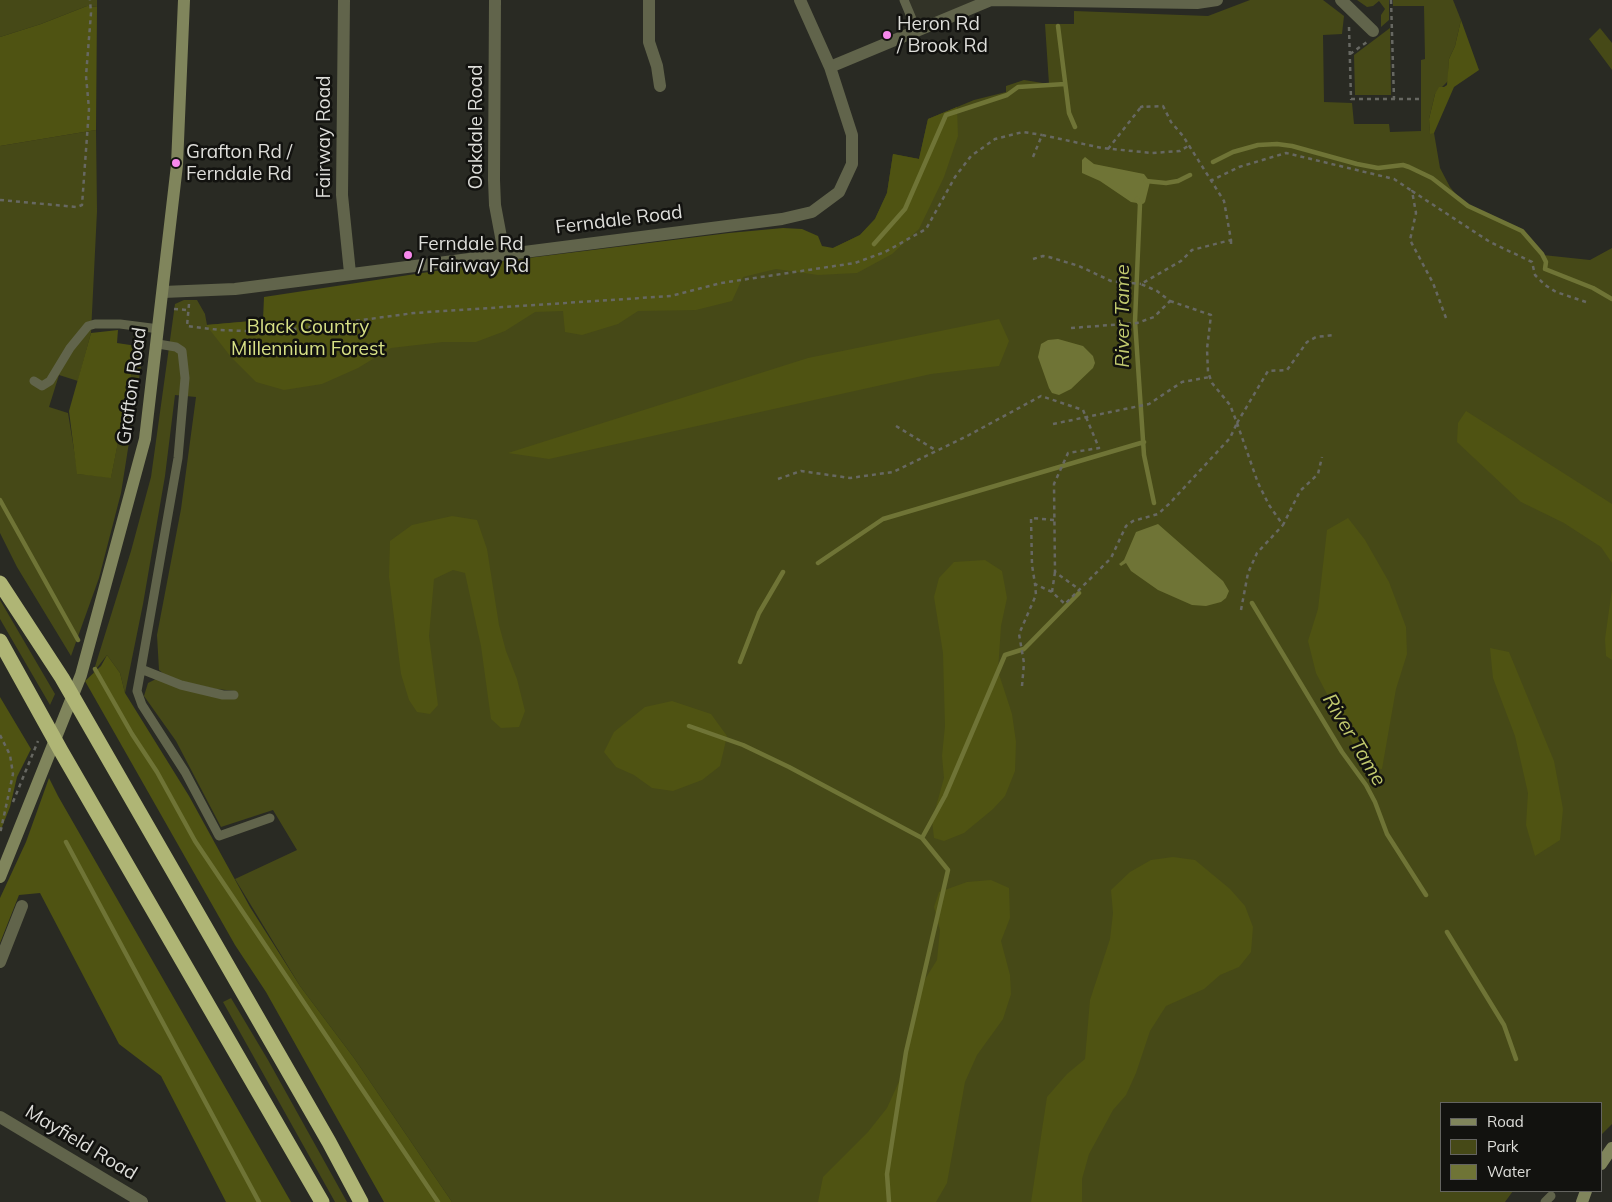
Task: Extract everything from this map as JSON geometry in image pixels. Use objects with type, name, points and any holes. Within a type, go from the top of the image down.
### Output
[{"type":"highway","points":[[0,583],[62,678],[324,1134],[361,1202]]},
{"type":"highway","points":[[0,641],[61,751],[322,1202]]},
{"type":"street","name":"Grafton Road","points":[[0,877],[81,675],[146,439],[177,165],[184,0]]},
{"type":"street","name":"Fairway Road","points":[[344,0],[342,195],[350,273]]},
{"type":"street","name":"Oakdale Road","points":[[495,0],[494,180],[495,205],[504,253]]},
{"type":"street","points":[[649,0],[649,42],[656,61],[660,86]]},
{"type":"street","name":"Ferndale Road","points":[[163,292],[235,289],[504,253],[782,219],[812,212],[839,192],[852,164],[852,135],[830,68],[800,0]]},
{"type":"street","points":[[830,68],[991,0],[1197,3],[1217,0]]},
{"type":"street","points":[[1341,0],[1365,21],[1373,32]]},
{"type":"street","points":[[1365,21],[1374,12]]},
{"type":"street","points":[[0,962],[22,906]]},
{"type":"street","name":"Mayfield Road","points":[[0,1117],[126,1197],[142,1202]]},
{"type":"street","points":[[1602,1163],[1612,1148]]},
{"type":"lane","points":[[904,0],[917,31]]},
{"type":"lane","points":[[34,381],[42,386],[50,381],[70,348],[88,326],[95,324],[120,324],[159,329]]},
{"type":"lane","points":[[158,344],[176,347],[182,351],[185,378],[178,458],[137,691],[142,705],[185,772],[219,836],[270,818]]},
{"type":"lane","points":[[141,669],[181,685],[224,695],[234,695]]},
{"type":"path","points":[[0,200],[77,207],[82,204],[89,109],[86,76],[91,13],[90,0]]},
{"type":"path","points":[[1391,0],[1394,99]]},
{"type":"path","points":[[1349,18],[1351,99],[1419,99]]},
{"type":"path","points":[[1108,149],[1143,106],[1152,108],[1163,106],[1171,122],[1188,145],[1227,210],[1231,247]]},
{"type":"path","points":[[174,309],[187,310],[187,326],[220,330],[272,332],[414,313],[671,296],[721,283],[855,262],[885,252],[926,229],[956,177],[971,156],[995,138],[1023,132],[1108,149],[1152,153],[1180,151],[1188,145]]},
{"type":"path","points":[[1033,157],[1042,135]]},
{"type":"path","points":[[1210,181],[1239,167],[1286,152],[1394,179],[1490,242],[1532,262],[1535,274],[1545,286],[1556,292],[1586,302]]},
{"type":"path","points":[[1412,191],[1416,213],[1410,240],[1433,283],[1446,318]]},
{"type":"path","points":[[1141,284],[1180,261],[1192,250],[1231,240]]},
{"type":"path","points":[[1033,259],[1043,256],[1050,257],[1079,266],[1111,281],[1141,284],[1157,291],[1170,301],[1211,316],[1207,361],[1210,377],[1230,406],[1258,483],[1269,505],[1283,525]]},
{"type":"path","points":[[1071,328],[1137,323],[1154,317],[1170,301]]},
{"type":"path","points":[[1035,584],[1052,592],[1065,604],[1111,558],[1126,526],[1133,521],[1158,514],[1188,486],[1230,438],[1268,371],[1287,370],[1307,342],[1316,337],[1334,335]]},
{"type":"path","points":[[1053,424],[1149,404],[1182,382],[1210,377]]},
{"type":"path","points":[[778,478],[801,471],[850,478],[893,472],[1041,396],[1083,410],[1099,448],[1068,453],[1059,469],[1054,484],[1055,572],[1052,592]]},
{"type":"path","points":[[896,426],[937,451]]},
{"type":"path","points":[[1241,610],[1248,573],[1257,553],[1283,525],[1300,491],[1318,474],[1322,457]]},
{"type":"path","points":[[1022,686],[1023,653],[1019,634],[1036,595],[1032,565],[1031,518],[1055,520]]},
{"type":"path","points":[[1055,572],[1080,590]]},
{"type":"path","points":[[0,735],[10,755],[13,774],[0,834]]},
{"type":"shaded area","points":[[904,0],[991,0],[917,31]]},
{"type":"green space","points":[[0,0],[97,0],[97,7],[87,6],[41,24],[0,37]]},
{"type":"green space","points":[[1250,0],[1323,0],[1344,16],[1342,34],[1323,35],[1324,102],[1352,103],[1354,124],[1389,124],[1390,132],[1421,131],[1421,60],[1425,59],[1424,6],[1393,6],[1393,0],[1453,0],[1461,20],[1455,46],[1449,59],[1448,81],[1435,94],[1429,119],[1430,132],[1434,133],[1440,168],[1450,187],[1459,198],[1471,207],[1524,230],[1543,255],[1590,260],[1612,248],[1612,1124],[1602,1134],[1602,1102],[1440,1102],[1440,1192],[1512,1192],[1505,1202],[452,1202],[354,1058],[300,986],[235,879],[297,850],[273,810],[221,827],[176,741],[144,696],[148,683],[156,679],[234,695],[236,691],[216,689],[170,679],[159,670],[157,635],[181,509],[196,397],[175,395],[165,476],[143,604],[125,693],[120,673],[107,655],[93,673],[131,551],[151,477],[175,304],[184,300],[197,300],[205,314],[207,325],[287,318],[787,250],[833,248],[860,235],[875,219],[887,193],[893,154],[919,159],[928,119],[974,100],[1006,92],[1006,86],[1024,80],[1049,84],[1045,24],[1074,24],[1074,11],[1208,16]]},
{"type":"green space","points":[[1357,0],[1389,0],[1389,20],[1381,27],[1381,15],[1385,9],[1379,1],[1373,6],[1367,7]]},
{"type":"green space","points":[[87,6],[97,7],[96,130],[0,146],[0,37],[41,24]]},
{"type":"green space","points":[[1461,20],[1479,70],[1454,87],[1434,133],[1430,134],[1429,119],[1435,94],[1439,87],[1447,85],[1449,59],[1455,46]]},
{"type":"green space","points":[[1390,28],[1391,95],[1355,95],[1354,55]]},
{"type":"green space","points":[[1600,28],[1612,43],[1612,70],[1589,39]]},
{"type":"green space","name":"Black Country Millennium Forest","points":[[957,107],[958,136],[944,177],[919,229],[892,254],[857,273],[818,275],[776,269],[743,277],[732,301],[696,310],[638,311],[618,324],[582,335],[565,332],[563,311],[535,312],[505,331],[476,342],[443,342],[391,348],[358,368],[322,384],[284,390],[256,382],[231,357],[206,325],[263,320],[264,297],[488,263],[729,233],[783,228],[802,229],[818,236],[822,246],[833,248],[860,235],[875,219],[887,193],[893,154],[919,159],[928,119]]},
{"type":"green space","points":[[96,130],[97,211],[91,333],[78,381],[59,375],[49,407],[68,413],[78,474],[111,477],[137,346],[132,345],[134,332],[146,335],[121,493],[99,578],[71,656],[17,567],[0,533],[0,146]]},
{"type":"green space","points":[[999,319],[1009,341],[999,366],[931,374],[549,459],[508,453],[808,358]]},
{"type":"green space","points":[[118,330],[117,343],[137,346],[111,478],[77,474],[69,411],[91,333]]},
{"type":"green space","points":[[1466,411],[1612,504],[1612,563],[1601,547],[1564,523],[1521,502],[1457,442],[1458,423]]},
{"type":"green space","points":[[452,516],[477,520],[487,549],[499,625],[506,651],[517,679],[525,711],[519,727],[501,728],[491,719],[481,646],[465,573],[453,570],[434,579],[429,636],[438,705],[430,714],[417,712],[409,700],[401,674],[389,577],[390,541],[412,525]]},
{"type":"green space","points":[[1348,518],[1365,540],[1389,582],[1406,627],[1407,654],[1396,689],[1382,769],[1365,767],[1316,673],[1308,641],[1318,609],[1327,530]]},
{"type":"green space","points":[[985,560],[1002,571],[1007,598],[1001,626],[998,671],[1012,714],[1016,742],[1015,771],[1005,796],[993,809],[964,833],[944,841],[934,838],[932,821],[944,778],[942,756],[945,726],[943,653],[934,597],[939,578],[954,562]]},
{"type":"green space","points":[[1612,589],[1612,660],[1606,656],[1605,639]]},
{"type":"green space","points":[[0,600],[55,694],[50,705],[0,619]]},
{"type":"green space","points":[[1490,648],[1509,652],[1554,761],[1563,809],[1560,840],[1535,856],[1526,825],[1528,793],[1515,736],[1493,678]]},
{"type":"green space","points":[[107,655],[120,673],[125,693],[189,796],[250,907],[300,986],[354,1058],[452,1202],[384,1202],[266,992],[235,945],[85,681],[101,666]]},
{"type":"green space","points":[[0,697],[31,749],[17,777],[10,807],[0,832]]},
{"type":"green space","points":[[672,701],[711,714],[727,736],[720,766],[702,780],[673,791],[652,788],[634,775],[616,767],[604,752],[614,732],[645,707]]},
{"type":"green space","points":[[49,778],[291,1202],[226,1202],[161,1076],[119,1044],[40,893],[19,895],[0,943],[0,898],[26,842]]},
{"type":"green space","points":[[1173,857],[1195,860],[1230,889],[1245,906],[1253,927],[1251,952],[1239,967],[1220,975],[1204,989],[1166,1006],[1150,1031],[1136,1073],[1126,1095],[1113,1110],[1089,1154],[1082,1179],[1082,1202],[1031,1202],[1047,1097],[1067,1074],[1085,1059],[1090,1000],[1110,939],[1113,913],[1111,890],[1130,872],[1151,860]]},
{"type":"green space","points":[[991,880],[1009,888],[1010,918],[1001,941],[1010,975],[1011,994],[1003,1019],[977,1055],[965,1082],[947,1183],[936,1202],[818,1202],[823,1177],[868,1132],[887,1108],[902,1075],[909,1049],[914,1006],[922,984],[937,960],[940,930],[934,907],[939,892],[967,882]]},
{"type":"green space","points":[[231,998],[268,1060],[347,1202],[335,1202],[223,1002]]},
{"type":"water","points":[[1085,157],[1094,164],[1144,174],[1150,182],[1145,202],[1143,204],[1131,202],[1100,181],[1082,173],[1082,160]]},
{"type":"water","points":[[1058,339],[1083,346],[1093,356],[1095,363],[1093,368],[1071,389],[1059,395],[1052,393],[1049,388],[1038,357],[1041,344],[1048,340]]},
{"type":"water","points":[[1158,524],[1223,581],[1229,591],[1226,598],[1221,602],[1206,606],[1192,605],[1158,590],[1131,571],[1126,563],[1121,566],[1119,564],[1124,560],[1136,532]]},
{"type":"waterway","name":"River Tame","points":[[1058,26],[1069,113],[1075,127]]},
{"type":"waterway","points":[[874,244],[905,209],[946,115],[1007,95],[1018,87],[1065,84]]},
{"type":"waterway","points":[[1213,162],[1233,152],[1258,145],[1277,144],[1292,146],[1378,168],[1403,165],[1409,167],[1432,178],[1468,206],[1522,231],[1542,254],[1546,262],[1545,269],[1593,288],[1612,299]]},
{"type":"waterway","points":[[1146,181],[1166,183],[1178,181],[1190,175]]},
{"type":"waterway","name":"River Tame","points":[[1137,199],[1140,204],[1135,321],[1144,455],[1154,503]]},
{"type":"waterway","points":[[818,563],[883,519],[1144,442]]},
{"type":"waterway","points":[[0,500],[78,640]]},
{"type":"waterway","points":[[740,662],[759,613],[783,572]]},
{"type":"waterway","points":[[889,1202],[887,1174],[906,1052],[948,870],[922,838],[945,796],[1005,655],[1024,649],[1079,593]]},
{"type":"waterway","name":"River Tame","points":[[1252,603],[1342,752],[1366,785],[1375,802],[1387,834],[1426,895]]},
{"type":"waterway","points":[[95,669],[132,734],[157,772],[195,841],[438,1202]]},
{"type":"waterway","points":[[689,726],[743,745],[789,767],[922,838]]},
{"type":"waterway","points":[[66,842],[259,1202]]},
{"type":"waterway","name":"River Tame","points":[[1447,932],[1504,1025],[1516,1059]]},
{"type":"place","name":"Heron Rd / Brook Rd","points":[[887,35]]},
{"type":"place","name":"Grafton Rd / Ferndale Rd","points":[[176,163]]},
{"type":"place","name":"Ferndale Rd / Fairway Rd","points":[[408,255]]}]
